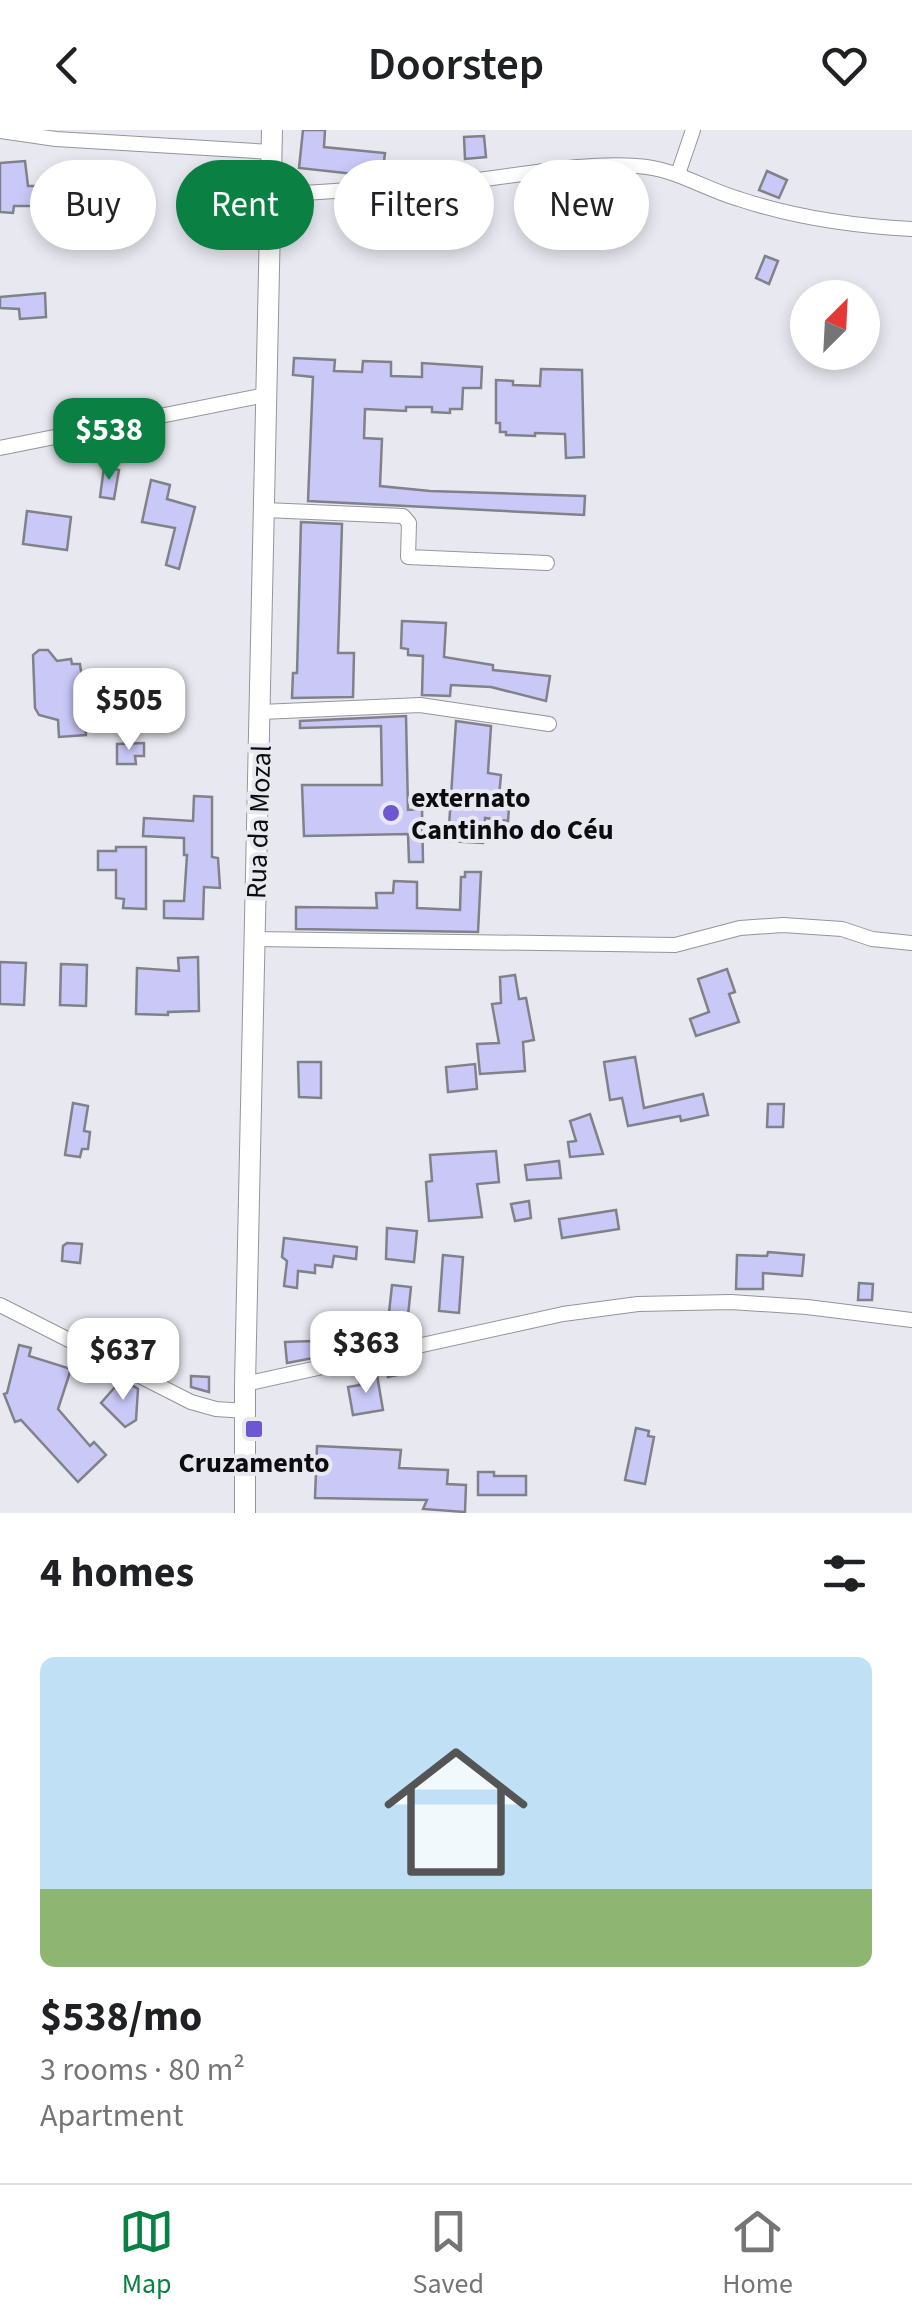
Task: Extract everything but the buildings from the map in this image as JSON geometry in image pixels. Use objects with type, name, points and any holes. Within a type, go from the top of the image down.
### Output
[{"type":"main road","name":"Rua da Mozal","points":[[246,1513],[245,1384],[269,250]]},
{"type":"street","points":[[678,174],[692,130]]},
{"type":"street","points":[[0,131],[56,139],[272,141]]},
{"type":"street","points":[[314,193],[588,167],[638,166],[678,174],[732,198],[791,216],[854,226],[912,229]]},
{"type":"street","points":[[0,448],[266,395]]},
{"type":"street","points":[[265,510],[403,516],[409,523],[408,556],[547,564]]},
{"type":"street","points":[[261,712],[420,705],[549,724]]},
{"type":"street","points":[[255,938],[675,945],[740,928],[783,925],[842,929],[872,939],[912,943]]},
{"type":"street","points":[[245,1384],[562,1314],[638,1304],[731,1302],[807,1306],[912,1320]]},
{"type":"street","points":[[0,1305],[190,1402],[246,1411]]},
{"type":"place","name":"externato Cantinho do Céu","points":[[391,813]]},
{"type":"place","name":"Cruzamento","points":[[254,1429]]}]
